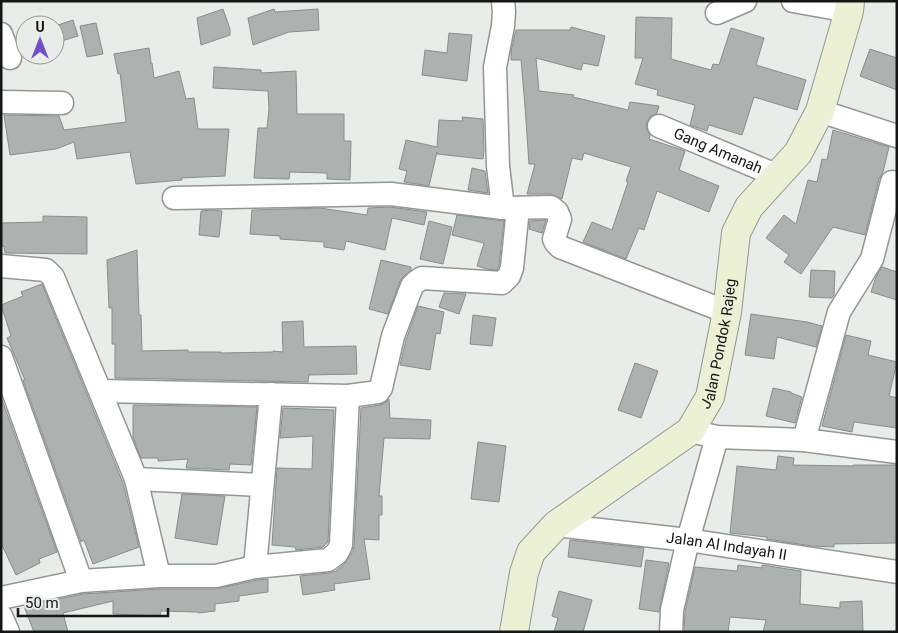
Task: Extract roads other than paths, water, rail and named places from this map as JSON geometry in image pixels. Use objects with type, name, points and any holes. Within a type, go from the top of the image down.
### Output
[{"type":"main road","name":"Jalan Pondok Rajeg","points":[[514,632],[524,573],[531,552],[556,525],[690,431],[710,397],[727,312],[736,233],[750,207],[798,153],[820,111],[849,6]]},
{"type":"street","points":[[101,391],[348,396],[378,392],[382,388],[393,336],[412,286],[416,282],[422,278],[502,283],[510,276],[512,268],[511,208],[498,166],[495,66],[503,26],[504,12],[502,1]]},
{"type":"street","points":[[717,13],[745,1]]},
{"type":"street","points":[[793,1],[849,6]]},
{"type":"street","points":[[1,34],[10,58]]},
{"type":"street","points":[[1,102],[62,103]]},
{"type":"street","points":[[820,111],[897,136]]},
{"type":"street","name":"Gang Amanah","points":[[659,126],[778,176]]},
{"type":"street","points":[[804,440],[839,312],[872,259],[892,182]]},
{"type":"street","points":[[174,198],[391,194],[511,208],[551,207],[560,219],[554,239],[560,248],[727,312]]},
{"type":"street","points":[[1,266],[46,270],[53,277],[136,479],[159,576]]},
{"type":"street","points":[[1,357],[82,581]]},
{"type":"street","points":[[254,567],[271,394]]},
{"type":"street","points":[[1,598],[82,581],[159,576],[216,576],[254,567],[328,560],[337,553],[341,545],[348,396]]},
{"type":"street","points":[[690,431],[717,437],[804,440],[897,452]]},
{"type":"street","points":[[671,632],[672,610],[688,540],[717,437]]},
{"type":"street","points":[[136,479],[262,485]]},
{"type":"street","name":"Jalan Al Indayah II","points":[[556,525],[688,540],[897,572]]},
{"type":"street","points":[[1,616],[8,632]]}]
